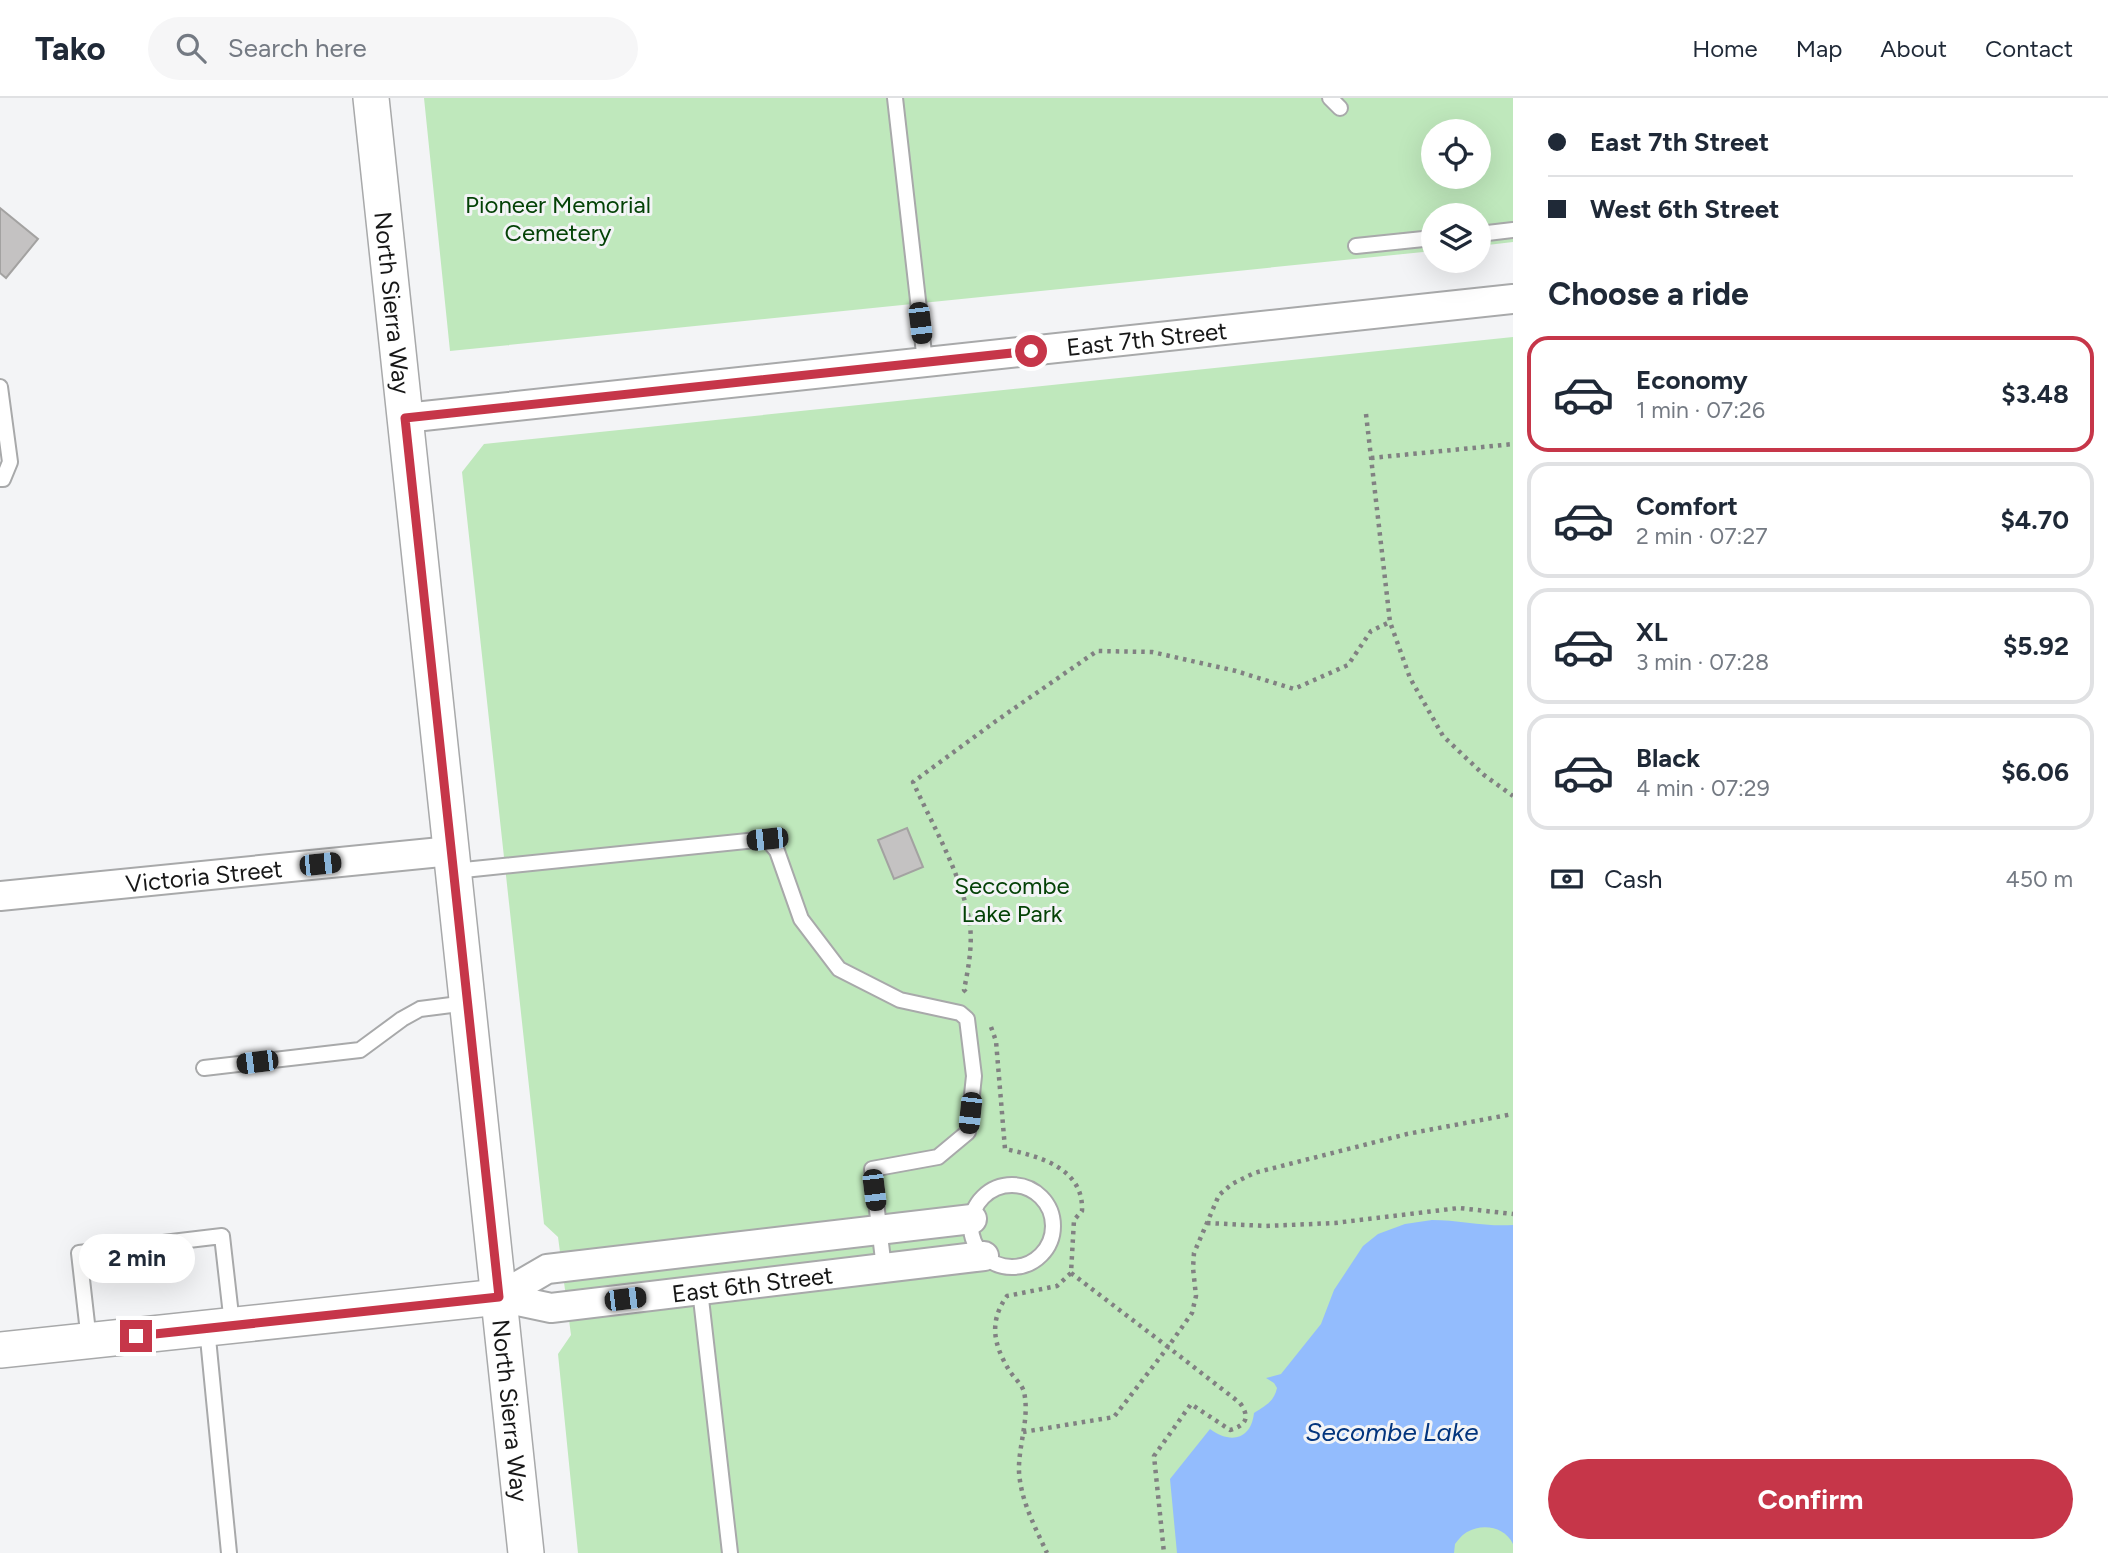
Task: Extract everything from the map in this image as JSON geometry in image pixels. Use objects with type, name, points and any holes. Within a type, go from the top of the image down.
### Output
[{"type":"street","name":"North Sierra Way","points":[[371,98],[526,1553]]},
{"type":"street","name":"East 7th Street","points":[[405,418],[1513,299]]},
{"type":"street","name":"Victoria Street","points":[[0,896],[452,861]]},
{"type":"street","name":"East 6th Street","points":[[499,1297],[547,1269],[972,1219]]},
{"type":"street","name":"East 6th Street","points":[[499,1297],[551,1308],[984,1256]]},
{"type":"street","points":[[0,1350],[499,1297]]},
{"type":"lane","points":[[895,98],[925,362]]},
{"type":"lane","points":[[1491,233],[1513,230]]},
{"type":"lane","points":[[1356,246],[1421,239]]},
{"type":"lane","points":[[0,387],[10,463],[0,480]]},
{"type":"lane","points":[[452,861],[767,839],[777,851],[801,919],[839,969],[900,1000],[960,1013],[967,1019],[974,1076],[968,1132],[938,1157],[872,1169],[884,1268]]},
{"type":"lane","points":[[204,1068],[360,1050],[420,1009],[467,1003]]},
{"type":"lane","points":[[1022,1186],[1035,1192],[1051,1213],[1051,1239],[1044,1251],[1022,1266],[995,1264],[984,1256],[976,1245],[971,1233],[972,1219],[984,1196],[996,1188],[1022,1186]]},
{"type":"lane","points":[[89,1340],[79,1253],[222,1236],[219,1327],[229,1553]]},
{"type":"lane","points":[[700,1290],[730,1553]]},
{"type":"path","points":[[1366,414],[1390,622],[1410,678],[1443,736],[1484,775],[1513,796]]},
{"type":"path","points":[[1371,457],[1513,444]]},
{"type":"path","points":[[971,997],[964,990],[971,956],[969,915],[913,782],[1097,651],[1152,652],[1236,671],[1294,689],[1348,665],[1371,631],[1390,622]]},
{"type":"path","points":[[988,1020],[996,1041],[1005,1149],[1036,1156],[1062,1168],[1075,1183],[1083,1199],[1083,1211],[1074,1220],[1071,1273],[1057,1286],[1007,1296],[998,1308],[995,1330],[998,1347],[1009,1371],[1024,1390],[1019,1472],[1026,1507],[1047,1553]]},
{"type":"path","points":[[1023,1432],[1114,1417],[1192,1313],[1196,1296],[1194,1253],[1219,1195],[1232,1184],[1254,1173],[1407,1134],[1513,1114]]},
{"type":"path","points":[[1207,1223],[1266,1226],[1335,1223],[1459,1208],[1513,1214]]},
{"type":"path","points":[[1071,1273],[1240,1403],[1246,1411],[1242,1425],[1230,1430],[1191,1404],[1154,1456],[1164,1553]]},
{"type":"green space","name":"Pioneer Memorial Cemetery","points":[[424,98],[1513,98],[1513,242],[1491,245],[1491,203],[1421,203],[1421,252],[450,351]]},
{"type":"green space","name":"Seccombe Lake Park","points":[[1513,337],[1513,1553],[578,1553],[558,1354],[571,1335],[558,1237],[544,1224],[462,472],[484,444]]},
{"type":"water","name":"Secombe Lake","points":[[1432,1220],[1513,1225],[1513,1544],[1499,1530],[1486,1527],[1464,1534],[1455,1544],[1454,1553],[1177,1553],[1170,1479],[1210,1429],[1232,1438],[1249,1429],[1254,1413],[1276,1393],[1274,1383],[1266,1378],[1281,1374],[1321,1324],[1334,1290],[1363,1246],[1378,1234],[1405,1224]]},
{"type":"building","points":[[0,208],[38,239],[6,278],[0,273]]},
{"type":"building","points":[[907,828],[923,867],[894,879],[878,840]]},
{"type":"route","points":[[136,1336],[499,1297],[405,418],[1031,351]]}]
